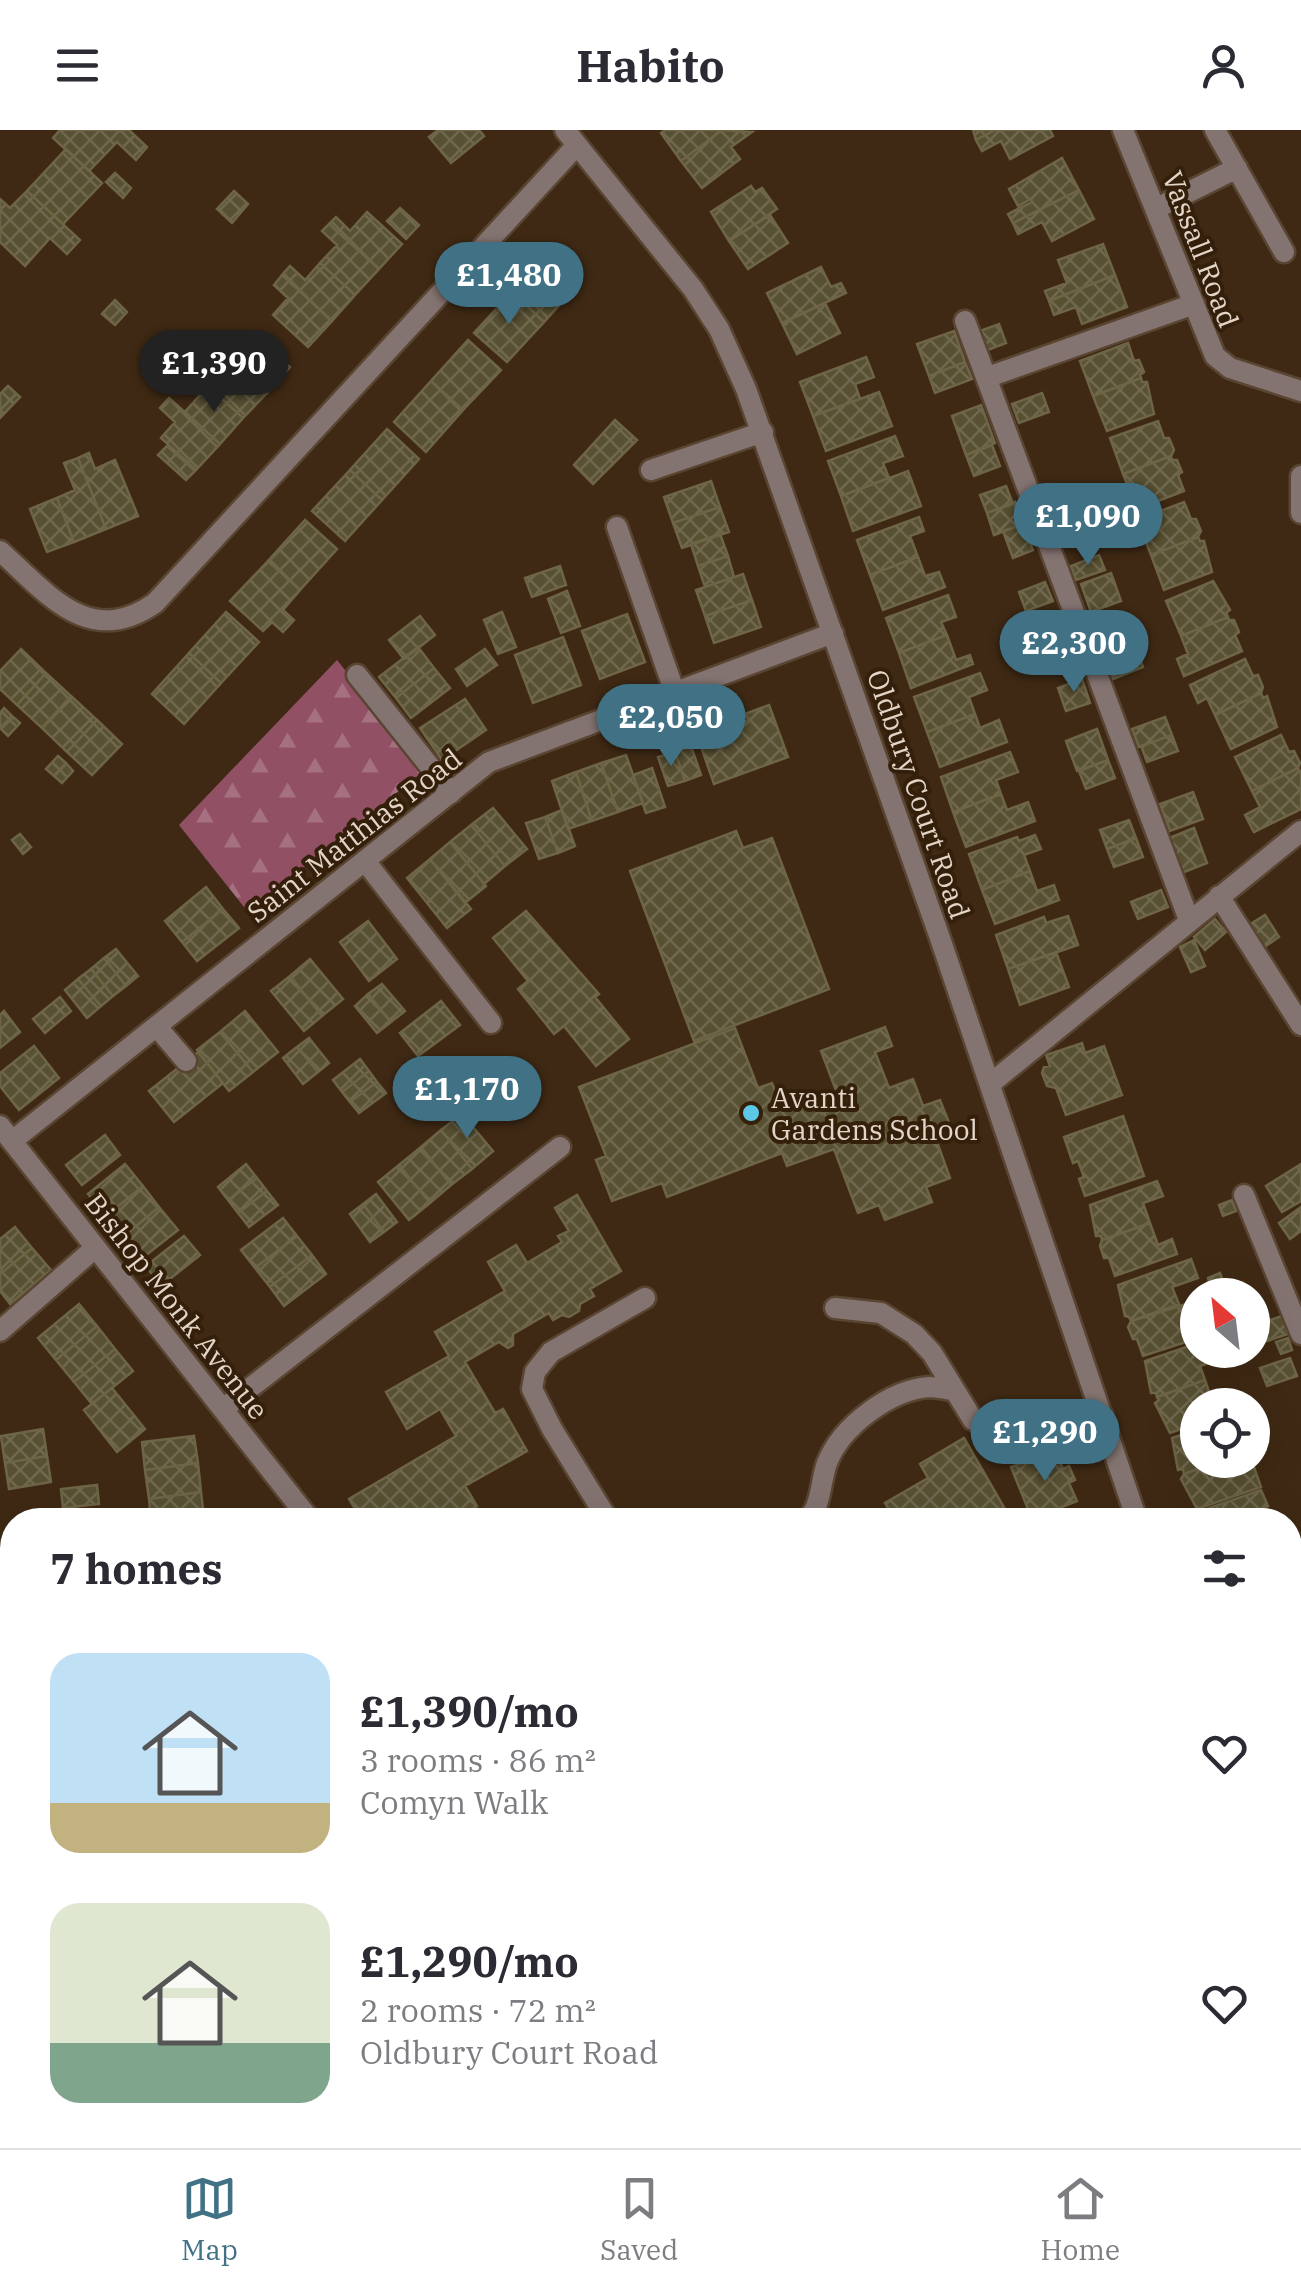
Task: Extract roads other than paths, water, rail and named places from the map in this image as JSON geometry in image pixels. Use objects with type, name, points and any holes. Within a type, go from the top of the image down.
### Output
[{"type":"street","name":"Vassall Road","points":[[1123,130],[1206,339],[1221,363],[1301,390]]},
{"type":"street","points":[[1216,130],[1284,252]]},
{"type":"street","points":[[0,551],[50,596],[84,616],[114,622],[133,617],[155,603],[571,137]]},
{"type":"street","name":"Oldbury Court Road","points":[[571,137],[708,311],[730,351],[763,432],[1133,1508]]},
{"type":"street","points":[[1157,208],[1237,168]]},
{"type":"street","points":[[988,377],[1194,304]]},
{"type":"street","points":[[966,321],[1188,920]]},
{"type":"street","points":[[652,470],[763,432]]},
{"type":"street","points":[[1301,476],[1301,513]]},
{"type":"street","points":[[616,527],[675,693]]},
{"type":"street","name":"Saint Matthias Road","points":[[6,1134],[157,1026],[489,762],[833,634]]},
{"type":"street","points":[[357,674],[451,792]]},
{"type":"street","points":[[990,1084],[1301,831]]},
{"type":"street","points":[[365,861],[490,1023]]},
{"type":"street","points":[[1220,896],[1301,1026]]},
{"type":"street","points":[[157,1026],[186,1061]]},
{"type":"street","name":"Bishop Monk Avenue","points":[[6,1134],[300,1508]]},
{"type":"street","points":[[222,1409],[560,1147]]},
{"type":"street","points":[[1244,1195],[1301,1334]]},
{"type":"street","points":[[0,1331],[96,1248]]},
{"type":"street","points":[[601,1508],[532,1389],[535,1372],[552,1352],[646,1298]]},
{"type":"street","points":[[836,1308],[881,1314],[914,1334],[932,1353],[973,1420],[1016,1435],[1059,1429],[1102,1414]]},
{"type":"street","points":[[816,1508],[829,1458],[847,1432],[884,1403],[906,1393],[929,1387],[952,1390]]},
{"type":"place","name":"Avanti Gardens School","points":[[751,1113]]}]
